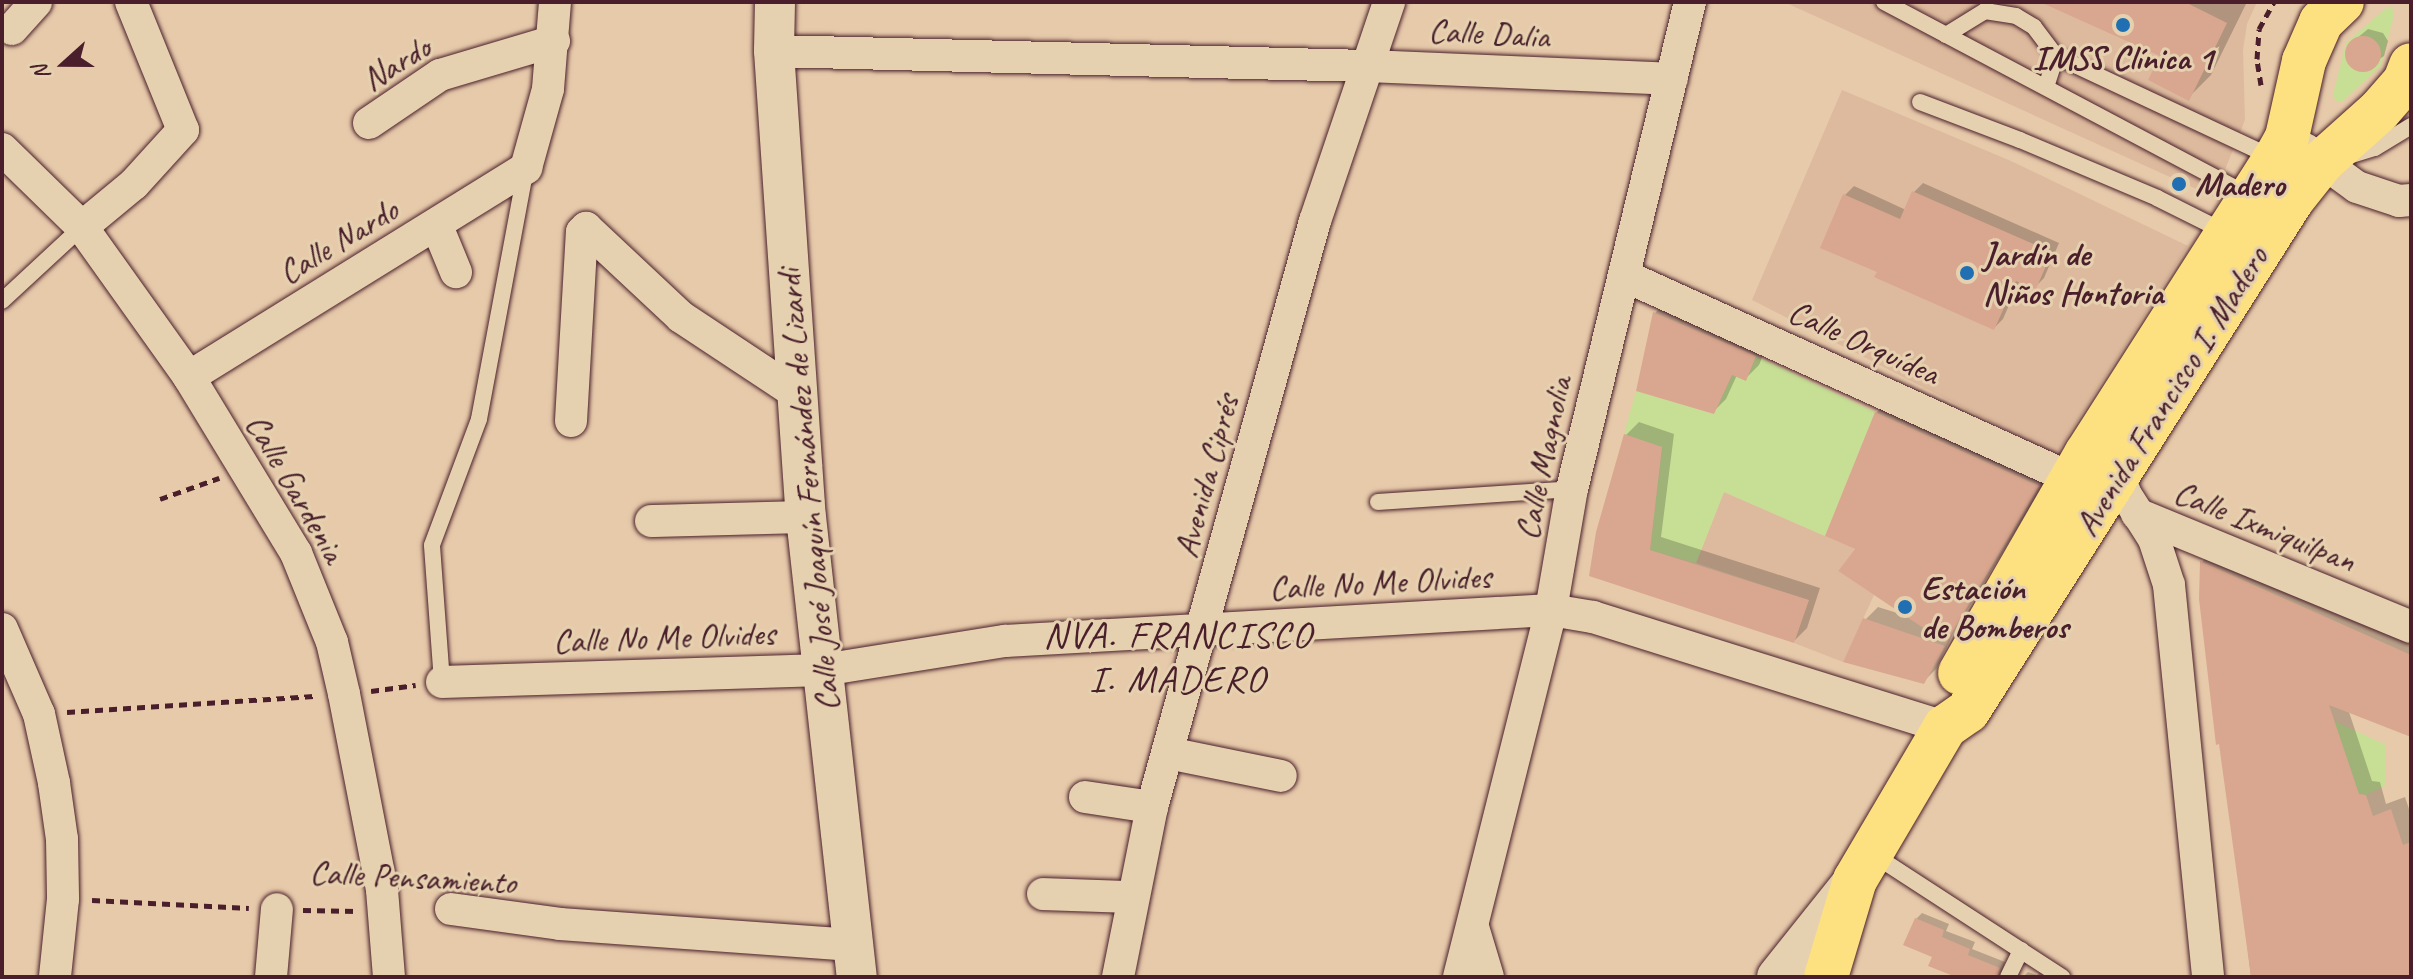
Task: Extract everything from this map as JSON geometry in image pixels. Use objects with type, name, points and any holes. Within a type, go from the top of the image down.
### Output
[{"type":"main road","name":"Avenida Francisco I. Madero","points":[[2071,502],[2128,495],[2243,242],[2250,196],[2281,148],[2304,61],[2321,22],[2342,2]]},
{"type":"main road","name":"Avenida Francisco I. Madero","points":[[1826,977],[1862,866],[1945,727],[1968,711],[2107,422],[2243,242],[2323,161],[2379,111],[2405,81],[2411,65]]},
{"type":"street","points":[[12,29],[36,2]]},
{"type":"street","points":[[82,227],[134,184],[183,130],[131,2]]},
{"type":"street","points":[[526,168],[548,89],[555,2]]},
{"type":"street","name":"Calle José Joaquín Fernández de Lizardi","points":[[775,2],[774,51],[806,517],[856,961]]},
{"type":"street","name":"Avenida Ciprés","points":[[1118,977],[1131,897],[1152,807],[1315,221],[1389,2]]},
{"type":"street","name":"Calle Magnolia","points":[[1459,977],[1551,610],[1572,489],[1690,2]]},
{"type":"street","name":"Nardo","points":[[369,123],[440,75],[554,41]]},
{"type":"street","name":"Calle Dalia","points":[[774,51],[1366,66],[1672,79]]},
{"type":"street","points":[[2281,148],[2323,161],[2357,187],[2399,201],[2411,200]]},
{"type":"street","name":"Calle Gardenia","points":[[2,149],[82,227],[189,377],[296,553],[332,642],[344,694],[382,890],[389,977]]},
{"type":"street","name":"Calle Nardo","points":[[189,377],[526,168]]},
{"type":"street","points":[[437,226],[456,272]]},
{"type":"street","points":[[571,421],[582,232],[586,228],[681,317],[796,393]]},
{"type":"street","name":"Calle Orquídea","points":[[1625,276],[2071,502]]},
{"type":"street","points":[[2107,422],[2128,495],[2154,539],[2169,585],[2208,977]]},
{"type":"street","name":"Calle Ixmiquilpan","points":[[2128,495],[2411,627]]},
{"type":"street","points":[[651,521],[806,517]]},
{"type":"street","name":"Calle No Me Olvides","points":[[442,682],[823,670],[1005,641],[1551,610],[1593,617],[1945,727]]},
{"type":"street","points":[[2,629],[39,714],[58,811],[63,899],[55,977]]},
{"type":"street","points":[[1168,753],[1281,776]]},
{"type":"street","points":[[1085,797],[1152,807]]},
{"type":"street","points":[[1777,977],[1862,866]]},
{"type":"street","points":[[1043,894],[1131,897]]},
{"type":"street","points":[[271,977],[277,909]]},
{"type":"street","name":"Calle Pensamiento","points":[[451,909],[856,961]]},
{"type":"street","points":[[1473,927],[1488,977]]},
{"type":"lane","points":[[1884,2],[2250,196]]},
{"type":"lane","points":[[1946,35],[1985,11],[2016,16],[2034,27],[2056,56],[2281,148]]},
{"type":"lane","points":[[2046,87],[2056,56]]},
{"type":"lane","points":[[1920,102],[2103,175],[2243,242]]},
{"type":"lane","points":[[2323,161],[2375,148],[2411,126]]},
{"type":"lane","points":[[442,682],[432,545],[479,419],[526,168]]},
{"type":"lane","points":[[2,301],[82,227]]},
{"type":"lane","points":[[1378,502],[1572,489]]},
{"type":"lane","points":[[1862,866],[2021,950],[2062,977]]},
{"type":"lane","points":[[2008,977],[2021,950]]},
{"type":"path","points":[[160,499],[243,469]]},
{"type":"path","points":[[39,714],[344,694],[442,682]]},
{"type":"path","name":"Calle Pensamiento","points":[[63,899],[383,912]]},
{"type":"shaded area","points":[[1784,2],[2257,2],[2247,24],[2243,50],[2245,120],[2214,197]]},
{"type":"shaded area","name":"Jardín de Niños Hontoria","points":[[1842,90],[2011,161],[2188,246],[2056,455],[1752,300]]},
{"type":"shaded area","points":[[1724,492],[1855,549],[1838,571],[1874,595],[1843,662],[1794,643],[1808,600],[1696,563]]},
{"type":"green space","points":[[2392,7],[2394,15],[2381,66],[2343,101],[2336,101],[2333,95],[2346,43],[2385,9]]},
{"type":"green space","points":[[1756,356],[1875,412],[1825,536],[1724,492],[1696,563],[1650,550],[1662,447],[1624,434],[1636,391],[1714,414],[1732,375],[1746,380]]},
{"type":"green space","points":[[2334,721],[2386,745],[2386,785],[2366,795],[2359,794]]},
{"type":"building","points":[[2040,2],[2185,2],[2227,23],[2189,101],[2148,80],[2160,56]]},
{"type":"building","points":[[2363,36],[2376,41],[2381,54],[2376,67],[2363,72],[2350,67],[2345,54],[2350,41]]},
{"type":"building","points":[[1912,191],[2052,252],[2036,289],[2016,281],[1994,330],[1874,277],[1877,272],[1820,248],[1843,194],[1900,219]]},
{"type":"building","points":[[1653,312],[1756,356],[1746,381],[1732,375],[1714,414],[1636,391]]},
{"type":"building","points":[[1875,412],[2039,486],[1946,643],[1838,571],[1855,549],[1825,536]]},
{"type":"building","points":[[1624,434],[1662,447],[1650,550],[1809,600],[1794,643],[1589,576],[1596,532]]},
{"type":"building","points":[[2200,561],[2411,655],[2411,737],[2329,705],[2359,794],[2366,795],[2373,816],[2391,809],[2403,845],[2411,842],[2411,977],[2251,977],[2219,744],[2216,745],[2199,599]]},
{"type":"building","points":[[1863,618],[1945,646],[1924,684],[1843,662]]},
{"type":"building","points":[[1915,918],[1944,930],[1942,937],[1970,949],[1968,955],[2000,968],[1997,977],[1956,977],[1928,966],[1932,957],[1903,945]]},
{"type":"place","name":"IMSS Clínica 1","points":[[2123,25]]},
{"type":"place","name":"Madero","points":[[2179,184]]},
{"type":"place","name":"Jardín de Niños Hontoria","points":[[1967,273]]},
{"type":"place","name":"Estación de Bomberos","points":[[1905,607]]},
{"type":"district","name":"NVA. FRANCISCO I. MADERO","points":[[1178,657]]}]
